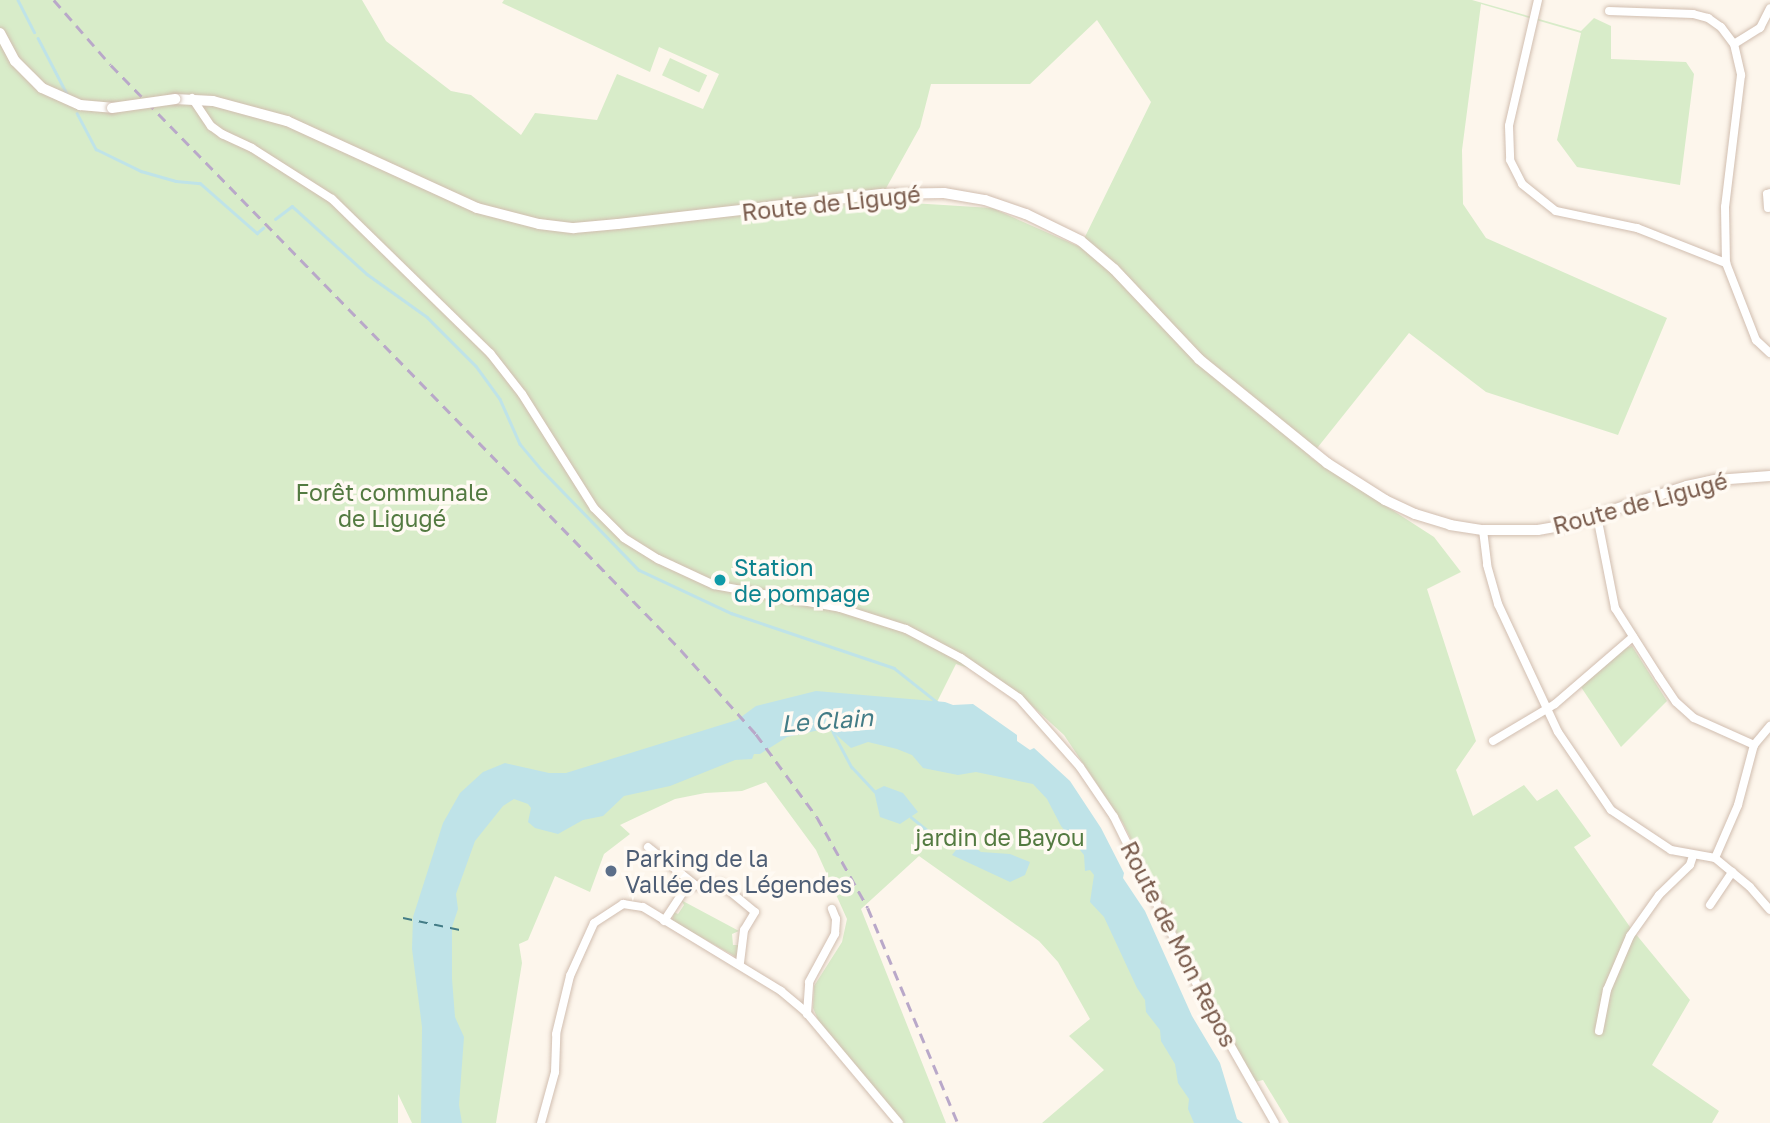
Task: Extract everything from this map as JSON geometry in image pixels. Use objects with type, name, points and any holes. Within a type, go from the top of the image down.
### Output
[{"type":"street","points":[[1538,0],[1509,126],[1510,160],[1522,184],[1556,211],[1637,228],[1726,263]]},
{"type":"street","points":[[1734,44],[1760,28],[1770,8]]},
{"type":"street","points":[[1609,11],[1693,14],[1708,18],[1721,27],[1734,44],[1741,75],[1725,207],[1726,263],[1756,340],[1770,353]]},
{"type":"street","name":"Route de Ligugé","points":[[0,33],[15,61],[42,88],[80,105],[112,108],[175,99],[213,101],[287,121],[477,208],[539,224],[574,228],[618,225],[884,194],[944,193],[985,200],[1026,214],[1081,241],[1114,269],[1199,359],[1351,481],[1415,514],[1483,530],[1538,530],[1597,516],[1716,480],[1770,476]]},
{"type":"street","points":[[192,98],[211,126]]},
{"type":"street","points":[[211,126],[208,113],[213,101]]},
{"type":"street","name":"Route de Mon Repos","points":[[211,126],[332,199],[490,354],[536,415],[594,508],[624,538],[668,564],[714,585],[840,608],[906,629],[961,658],[1019,698],[1080,767],[1128,839],[1203,997],[1275,1123]]},
{"type":"street","points":[[1768,208],[1767,194],[1770,193]]},
{"type":"street","points":[[1597,516],[1612,600],[1676,702],[1716,730],[1754,745]]},
{"type":"street","points":[[1483,530],[1487,565],[1498,604],[1558,732],[1611,810],[1659,844],[1693,856],[1715,858],[1770,910]]},
{"type":"street","points":[[1493,741],[1547,709],[1633,637]]},
{"type":"street","points":[[1715,858],[1738,805],[1754,745],[1770,726]]},
{"type":"street","points":[[648,848],[692,883]]},
{"type":"street","points":[[1599,1031],[1606,989],[1630,936],[1647,910],[1690,865],[1693,856]]},
{"type":"street","points":[[1710,905],[1732,872]]},
{"type":"street","points":[[664,921],[687,886],[692,883],[721,884],[754,908],[744,930],[740,965]]},
{"type":"street","points":[[541,1123],[555,1072],[556,1034],[564,997],[584,939],[594,923],[623,904],[643,907],[781,992],[807,1014],[899,1123]]},
{"type":"street","points":[[807,1014],[809,982],[835,933],[836,919],[832,909]]},
{"type":"green space","name":"Forêt communale de Ligugé","points":[[0,0],[362,0],[386,41],[451,91],[471,95],[521,135],[535,113],[597,120],[617,74],[703,109],[719,74],[659,47],[650,72],[502,3],[504,0],[1472,0],[1581,31],[1594,18],[1611,26],[1611,59],[1686,62],[1694,74],[1680,185],[1577,167],[1557,140],[1581,33],[1481,4],[1462,150],[1463,204],[1486,238],[1667,318],[1618,435],[1486,392],[1409,333],[1310,457],[1434,537],[1461,572],[1427,589],[1476,741],[1456,770],[1473,816],[1524,785],[1537,801],[1557,789],[1591,836],[1574,847],[1630,927],[1690,1000],[1652,1065],[1719,1111],[1712,1123],[1289,1123],[1263,1080],[1255,1082],[1203,987],[1123,823],[1064,735],[1017,692],[987,674],[956,664],[933,710],[993,733],[1069,815],[1211,1123],[1042,1123],[1104,1070],[1069,1036],[1090,1019],[1058,962],[1039,941],[919,856],[861,909],[946,1123],[903,1123],[818,1020],[813,1008],[814,986],[842,942],[847,919],[816,850],[766,782],[742,791],[705,793],[675,799],[620,825],[630,834],[604,854],[590,892],[555,876],[528,940],[519,944],[522,963],[496,1123],[412,1123],[398,1094],[398,1123],[0,1123]],"holes":[[[1097,20],[1151,102],[1080,247],[992,208],[879,201],[920,127],[931,84],[1030,84]]]},
{"type":"green space","points":[[670,58],[707,75],[699,93],[662,75]]},
{"type":"green space","points":[[1632,646],[1667,701],[1621,747],[1581,687],[1622,649]]},
{"type":"green space","points":[[681,900],[739,931],[732,934],[733,945],[739,945],[738,958],[672,921],[674,912],[678,914],[684,905]]},
{"type":"water","name":"Le Clain","points":[[816,691],[945,702],[953,705],[973,704],[1017,735],[1017,741],[1030,750],[1034,748],[1070,781],[1101,828],[1124,873],[1123,878],[1145,911],[1192,1016],[1220,1063],[1237,1119],[1243,1123],[1194,1123],[1188,1109],[1189,1099],[1178,1083],[1175,1064],[1161,1041],[1160,1030],[1146,1012],[1145,1000],[1104,917],[1090,902],[1094,875],[1090,870],[1085,871],[1084,855],[1061,826],[1047,799],[1033,784],[976,772],[958,775],[923,768],[912,755],[897,749],[868,742],[851,748],[833,732],[824,729],[787,737],[760,754],[754,754],[752,759],[735,760],[670,786],[624,796],[603,816],[583,820],[558,834],[535,828],[528,822],[531,808],[528,804],[514,799],[503,806],[475,841],[456,894],[458,909],[452,927],[452,979],[455,1017],[464,1037],[459,1105],[462,1123],[421,1123],[422,1027],[412,949],[413,917],[443,823],[460,793],[483,772],[505,763],[549,773],[566,773],[737,720],[756,706]]},
{"type":"water","points":[[884,786],[903,793],[918,812],[900,824],[880,817],[874,791]]},
{"type":"water","points":[[964,840],[981,852],[1010,854],[1030,862],[1025,875],[1010,882],[952,855]]},
{"type":"waterway","points":[[18,0],[34,32]]},
{"type":"waterway","points":[[38,38],[67,94]]},
{"type":"waterway","points":[[77,113],[96,149],[141,171],[176,181],[200,183],[257,233],[263,228]]},
{"type":"waterway","points":[[275,219],[292,206],[367,274],[427,317],[476,366],[500,399],[520,444],[639,570],[731,613],[894,668],[937,702]]},
{"type":"waterway","name":"Le Clain","points":[[833,732],[852,767],[874,791]]},
{"type":"waterway","points":[[911,817],[928,831],[959,846]]},
{"type":"ferry route","points":[[403,918],[460,930]]},
{"type":"railway","points":[[54,0],[111,65],[681,650],[756,734],[817,817],[868,908],[958,1123]]},
{"type":"place","name":"Station de pompage","points":[[720,580]]},
{"type":"place","name":"Parking de la Vallée des Légendes","points":[[611,871]]},
{"type":"park label","name":"jardin de Bayou","points":[[1000,837]]}]
